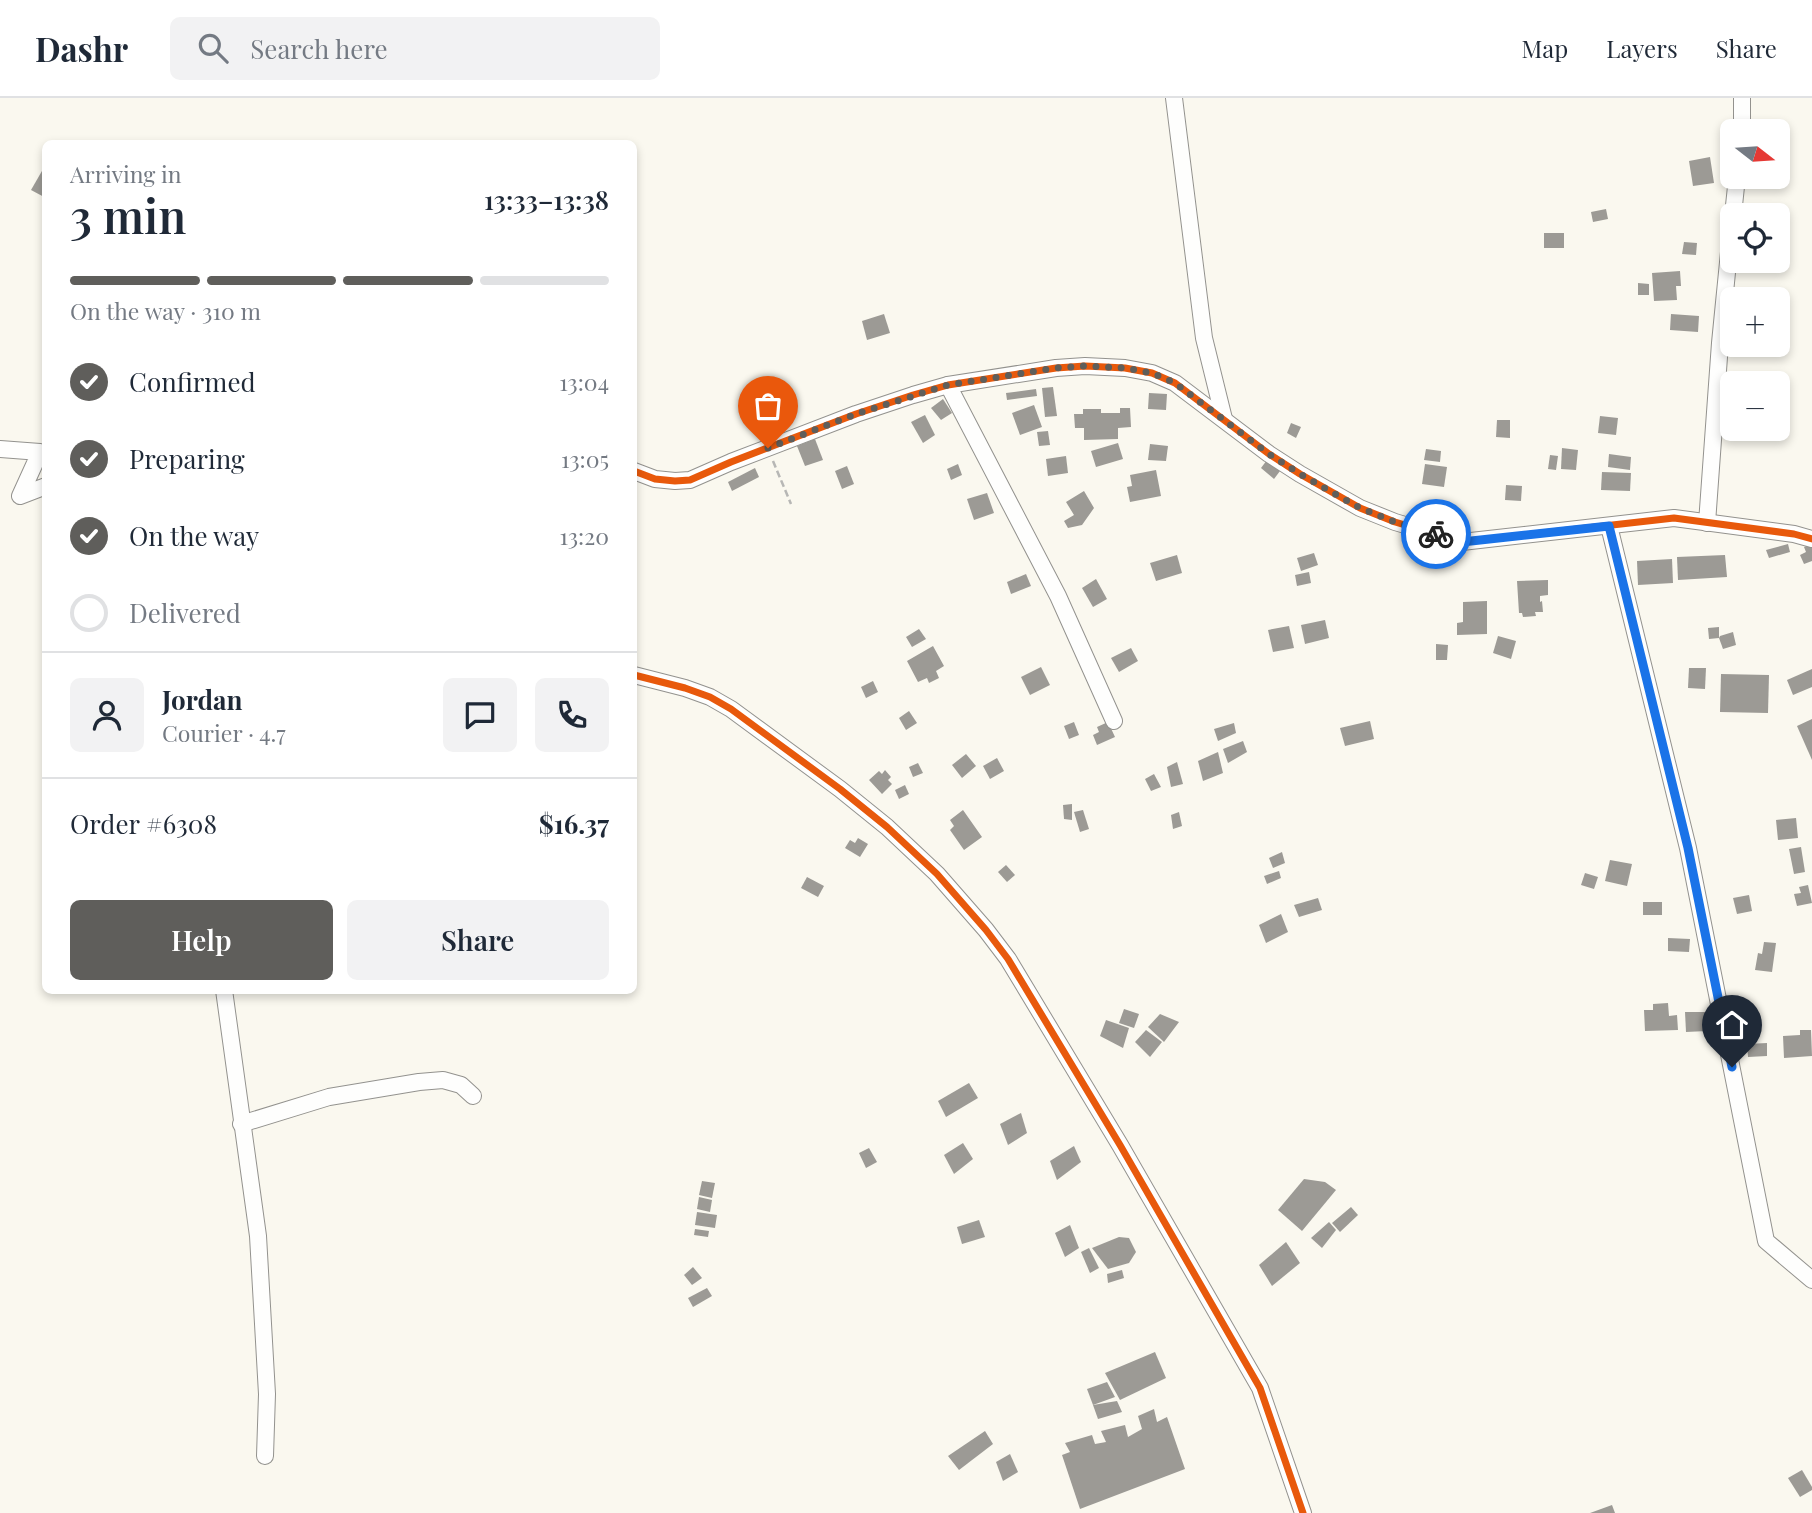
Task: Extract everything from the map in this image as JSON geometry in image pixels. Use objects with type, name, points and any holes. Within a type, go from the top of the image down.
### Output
[{"type":"street","points":[[1174,98],[1204,338],[1224,419]]},
{"type":"street","points":[[1742,98],[1742,119]]},
{"type":"street","points":[[1707,523],[1727,273]]},
{"type":"street","points":[[637,472],[655,479],[690,480],[856,414],[948,385],[1056,368],[1125,368],[1152,373],[1175,383],[1269,454],[1360,508],[1395,522],[1462,542],[1674,518],[1794,534],[1812,539]]},
{"type":"street","points":[[948,385],[1058,596],[1114,720]]},
{"type":"street","points":[[0,450],[40,452],[20,496],[42,488]]},
{"type":"street","points":[[1609,526],[1688,848],[1766,1241],[1812,1280]]},
{"type":"street","points":[[637,676],[685,688],[710,697],[731,709],[887,827],[937,874],[986,930],[1008,959],[1120,1145],[1260,1388],[1303,1513]]},
{"type":"street","points":[[225,994],[258,1236],[267,1394],[265,1456]]},
{"type":"street","points":[[241,1124],[329,1097],[419,1082],[443,1080],[461,1086],[473,1097]]},
{"type":"path","points":[[768,448],[791,504]]},
{"type":"building","points":[[1710,157],[1714,183],[1693,186],[1689,161]]},
{"type":"building","points":[[42,171],[42,196],[31,190]]},
{"type":"building","points":[[1606,209],[1608,219],[1593,222],[1591,212]]},
{"type":"building","points":[[1544,233],[1564,233],[1564,248],[1544,248]]},
{"type":"building","points":[[1684,242],[1697,243],[1696,255],[1682,254]]},
{"type":"building","points":[[1680,271],[1681,286],[1676,286],[1677,300],[1654,301],[1652,273]]},
{"type":"building","points":[[1638,283],[1649,284],[1649,295],[1638,295]]},
{"type":"building","points":[[884,314],[890,333],[867,340],[862,321]]},
{"type":"building","points":[[1671,314],[1699,316],[1698,332],[1670,330]]},
{"type":"building","points":[[1053,387],[1057,416],[1045,417],[1042,388]]},
{"type":"building","points":[[1036,389],[1037,396],[1007,400],[1006,393]]},
{"type":"building","points":[[1149,393],[1167,394],[1166,410],[1148,409]]},
{"type":"building","points":[[943,399],[952,413],[941,420],[931,408]]},
{"type":"building","points":[[1034,405],[1042,427],[1020,435],[1012,413]]},
{"type":"building","points":[[1120,408],[1130,408],[1131,427],[1118,428],[1118,439],[1084,440],[1084,428],[1075,428],[1074,414],[1083,414],[1083,409],[1120,413]]},
{"type":"building","points":[[925,415],[935,435],[923,443],[911,422]]},
{"type":"building","points":[[1600,416],[1618,418],[1616,435],[1598,433]]},
{"type":"building","points":[[1497,420],[1510,420],[1510,438],[1496,437]]},
{"type":"building","points":[[1291,423],[1301,427],[1296,438],[1287,433]]},
{"type":"building","points":[[1048,431],[1050,445],[1039,446],[1037,432]]},
{"type":"building","points":[[815,439],[823,460],[805,466],[797,446]]},
{"type":"building","points":[[1118,443],[1123,459],[1096,467],[1091,451]]},
{"type":"building","points":[[1150,444],[1168,446],[1166,461],[1148,460]]},
{"type":"building","points":[[1562,448],[1578,450],[1576,470],[1561,469]]},
{"type":"building","points":[[1426,449],[1441,451],[1440,462],[1424,460]]},
{"type":"building","points":[[1609,454],[1631,457],[1630,470],[1608,467]]},
{"type":"building","points":[[1550,455],[1558,456],[1556,470],[1548,469]]},
{"type":"building","points":[[1066,456],[1068,473],[1048,476],[1046,459]]},
{"type":"building","points":[[1267,460],[1280,471],[1274,479],[1261,468]]},
{"type":"building","points":[[958,464],[962,475],[951,480],[947,469]]},
{"type":"building","points":[[1425,464],[1447,467],[1444,487],[1422,484]]},
{"type":"building","points":[[847,466],[854,484],[842,489],[835,471]]},
{"type":"building","points":[[755,468],[759,477],[732,491],[728,482]]},
{"type":"building","points":[[1156,470],[1161,496],[1130,502],[1127,487],[1132,486],[1130,475]]},
{"type":"building","points":[[1602,472],[1631,473],[1630,491],[1601,490]]},
{"type":"building","points":[[1506,485],[1522,486],[1521,501],[1505,500]]},
{"type":"building","points":[[1084,491],[1094,508],[1082,525],[1068,528],[1064,521],[1074,515],[1066,502]]},
{"type":"building","points":[[987,493],[994,513],[974,520],[967,499]]},
{"type":"building","points":[[1788,544],[1790,552],[1769,558],[1766,550]]},
{"type":"building","points":[[1812,544],[1812,561],[1804,564],[1800,555],[1806,552],[1804,547]]},
{"type":"building","points":[[1314,553],[1318,565],[1301,571],[1297,558]]},
{"type":"building","points":[[1177,555],[1182,573],[1156,581],[1150,563]]},
{"type":"building","points":[[1725,555],[1727,577],[1678,580],[1677,557]]},
{"type":"building","points":[[1672,559],[1673,583],[1638,585],[1637,561]]},
{"type":"building","points":[[1309,572],[1311,583],[1297,586],[1295,575]]},
{"type":"building","points":[[1026,574],[1031,586],[1011,594],[1007,582]]},
{"type":"building","points":[[1096,579],[1107,599],[1093,607],[1082,588]]},
{"type":"building","points":[[1548,580],[1548,595],[1540,596],[1543,612],[1535,612],[1536,616],[1523,617],[1522,613],[1519,613],[1517,581]]},
{"type":"building","points":[[1487,601],[1487,634],[1457,635],[1457,623],[1463,622],[1463,602]]},
{"type":"building","points":[[1325,620],[1329,638],[1305,644],[1301,625]]},
{"type":"building","points":[[1289,626],[1294,648],[1273,652],[1268,630]]},
{"type":"building","points":[[1719,627],[1719,638],[1709,639],[1708,628]]},
{"type":"building","points":[[919,629],[926,639],[912,647],[906,637]]},
{"type":"building","points":[[1733,632],[1736,645],[1723,649],[1720,636]]},
{"type":"building","points":[[1498,636],[1516,641],[1511,659],[1493,653]]},
{"type":"building","points":[[1436,644],[1448,645],[1447,660],[1436,660]]},
{"type":"building","points":[[933,646],[944,666],[936,671],[939,678],[929,683],[927,678],[918,682],[907,661]]},
{"type":"building","points":[[1131,648],[1138,661],[1119,672],[1111,658]]},
{"type":"building","points":[[1041,667],[1050,685],[1030,695],[1021,677]]},
{"type":"building","points":[[1689,668],[1706,668],[1705,689],[1688,688]]},
{"type":"building","points":[[1812,669],[1812,687],[1793,695],[1787,680]]},
{"type":"building","points":[[1721,674],[1769,675],[1768,713],[1720,712]]},
{"type":"building","points":[[873,681],[878,692],[866,698],[861,687]]},
{"type":"building","points":[[909,711],[917,723],[906,730],[899,718]]},
{"type":"building","points":[[1812,719],[1812,760],[1797,726]]},
{"type":"building","points":[[1370,721],[1374,739],[1345,746],[1340,728]]},
{"type":"building","points":[[1074,722],[1079,735],[1069,739],[1064,726]]},
{"type":"building","points":[[1108,722],[1115,737],[1097,745],[1093,735],[1099,732],[1097,727]]},
{"type":"building","points":[[1234,723],[1236,733],[1218,741],[1214,729]]},
{"type":"building","points":[[1243,741],[1247,752],[1228,763],[1223,749]]},
{"type":"building","points":[[1218,752],[1223,773],[1203,781],[1198,761]]},
{"type":"building","points":[[966,754],[976,766],[962,778],[952,765]]},
{"type":"building","points":[[997,758],[1004,771],[990,779],[983,766]]},
{"type":"building","points":[[1177,762],[1183,784],[1171,787],[1167,767]]},
{"type":"building","points":[[918,763],[923,773],[913,777],[909,767]]},
{"type":"building","points":[[885,770],[891,777],[888,780],[892,784],[882,794],[869,780],[879,771],[882,774]]},
{"type":"building","points":[[1154,774],[1161,787],[1151,791],[1145,779]]},
{"type":"building","points":[[905,785],[909,794],[899,799],[895,790]]},
{"type":"building","points":[[1072,804],[1072,820],[1064,819],[1063,805]]},
{"type":"building","points":[[963,810],[982,837],[964,850],[950,830],[954,826],[950,820]]},
{"type":"building","points":[[1083,810],[1089,829],[1080,832],[1074,812]]},
{"type":"building","points":[[1179,812],[1182,826],[1173,829],[1171,815]]},
{"type":"building","points":[[1796,818],[1798,838],[1778,840],[1776,820]]},
{"type":"building","points":[[858,838],[868,844],[860,857],[845,848],[850,840],[855,843]]},
{"type":"building","points":[[1801,847],[1805,872],[1794,874],[1789,849]]},
{"type":"building","points":[[1282,852],[1285,863],[1273,868],[1269,858]]},
{"type":"building","points":[[1610,860],[1632,864],[1627,886],[1605,881]]},
{"type":"building","points":[[1006,865],[1015,875],[1007,882],[998,872]]},
{"type":"building","points":[[1279,871],[1281,878],[1267,884],[1264,876]]},
{"type":"building","points":[[1585,873],[1598,877],[1594,889],[1581,885]]},
{"type":"building","points":[[807,877],[824,886],[818,897],[801,888]]},
{"type":"building","points":[[1808,885],[1812,903],[1797,906],[1794,894],[1801,893],[1799,887]]},
{"type":"building","points":[[1749,895],[1752,911],[1737,914],[1733,898]]},
{"type":"building","points":[[1318,898],[1322,910],[1299,917],[1294,905]]},
{"type":"building","points":[[1643,902],[1662,902],[1662,915],[1643,915]]},
{"type":"building","points":[[1281,914],[1288,932],[1266,943],[1259,925]]},
{"type":"building","points":[[1668,938],[1690,939],[1689,952],[1668,951]]},
{"type":"building","points":[[1764,942],[1776,943],[1772,972],[1755,970],[1758,953],[1762,954]]},
{"type":"building","points":[[1668,1003],[1669,1016],[1677,1015],[1678,1030],[1645,1031],[1644,1010],[1653,1010],[1653,1004]]},
{"type":"building","points":[[1124,1009],[1139,1014],[1134,1028],[1119,1023]]},
{"type":"building","points":[[1685,1012],[1706,1012],[1707,1031],[1686,1032]]},
{"type":"building","points":[[1160,1014],[1179,1022],[1164,1042],[1148,1027]]},
{"type":"building","points":[[1106,1020],[1129,1028],[1123,1048],[1100,1036]]},
{"type":"building","points":[[1146,1030],[1162,1042],[1150,1057],[1135,1042]]},
{"type":"building","points":[[1800,1030],[1811,1030],[1812,1056],[1784,1058],[1783,1036],[1800,1035]]},
{"type":"building","points":[[1767,1043],[1767,1056],[1748,1057],[1747,1044]]},
{"type":"building","points":[[969,1083],[978,1098],[946,1117],[938,1101]]},
{"type":"building","points":[[1021,1113],[1027,1133],[1008,1145],[1000,1124]]},
{"type":"building","points":[[963,1143],[973,1159],[954,1174],[944,1155]]},
{"type":"building","points":[[1074,1146],[1081,1162],[1057,1180],[1050,1161]]},
{"type":"building","points":[[869,1148],[877,1162],[866,1168],[859,1153]]},
{"type":"building","points":[[1304,1179],[1325,1182],[1336,1190],[1302,1231],[1278,1210]]},
{"type":"building","points":[[702,1181],[715,1183],[712,1198],[699,1195]]},
{"type":"building","points":[[699,1197],[712,1200],[710,1212],[697,1209]]},
{"type":"building","points":[[1351,1207],[1358,1215],[1340,1232],[1332,1223]]},
{"type":"building","points":[[697,1212],[717,1215],[715,1228],[695,1225]]},
{"type":"building","points":[[979,1220],[985,1237],[962,1244],[957,1227]]},
{"type":"building","points":[[1329,1222],[1336,1230],[1322,1248],[1311,1238]]},
{"type":"building","points":[[1070,1225],[1079,1248],[1065,1257],[1055,1233]]},
{"type":"building","points":[[695,1229],[709,1231],[708,1237],[694,1235]]},
{"type":"building","points":[[1119,1237],[1129,1238],[1136,1252],[1129,1263],[1108,1269],[1092,1248]]},
{"type":"building","points":[[1286,1242],[1300,1263],[1272,1286],[1259,1265]]},
{"type":"building","points":[[1089,1248],[1099,1268],[1090,1273],[1081,1252]]},
{"type":"building","points":[[693,1267],[702,1278],[692,1285],[684,1275]]},
{"type":"building","points":[[1122,1270],[1124,1278],[1108,1283],[1107,1274]]},
{"type":"building","points":[[707,1288],[712,1296],[693,1307],[688,1298]]},
{"type":"building","points":[[1155,1352],[1166,1378],[1120,1400],[1105,1373]]},
{"type":"building","points":[[1107,1382],[1115,1397],[1093,1405],[1087,1389]]},
{"type":"building","points":[[1117,1401],[1122,1412],[1098,1419],[1093,1405]]},
{"type":"building","points":[[1154,1409],[1157,1422],[1167,1417],[1185,1469],[1080,1509],[1062,1455],[1070,1452],[1065,1443],[1092,1435],[1095,1444],[1106,1442],[1101,1431],[1125,1425],[1128,1437],[1142,1429],[1138,1416]]},
{"type":"building","points":[[985,1431],[993,1444],[959,1470],[948,1456]]},
{"type":"building","points":[[1010,1454],[1018,1472],[1003,1481],[996,1462]]},
{"type":"building","points":[[1802,1470],[1812,1490],[1800,1497],[1788,1478]]},
{"type":"building","points":[[1612,1505],[1615,1513],[1590,1513]]},
{"type":"cycle path","points":[[637,472],[655,479],[690,480],[856,414],[948,385],[1056,368],[1125,368],[1152,373],[1175,383],[1269,454],[1360,508],[1395,522],[1462,542],[1674,518],[1794,534],[1812,539]]},
{"type":"cycle path","points":[[637,676],[685,688],[710,697],[731,709],[887,827],[937,874],[986,930],[1008,959],[1120,1145],[1260,1388],[1303,1513]]},
{"type":"way so far","points":[[768,448],[856,414],[948,385],[1056,368],[1125,368],[1152,373],[1175,383],[1269,454],[1360,508],[1436,534]]},
{"type":"route","points":[[1436,534],[1462,542],[1609,526],[1688,848],[1732,1067]]}]
